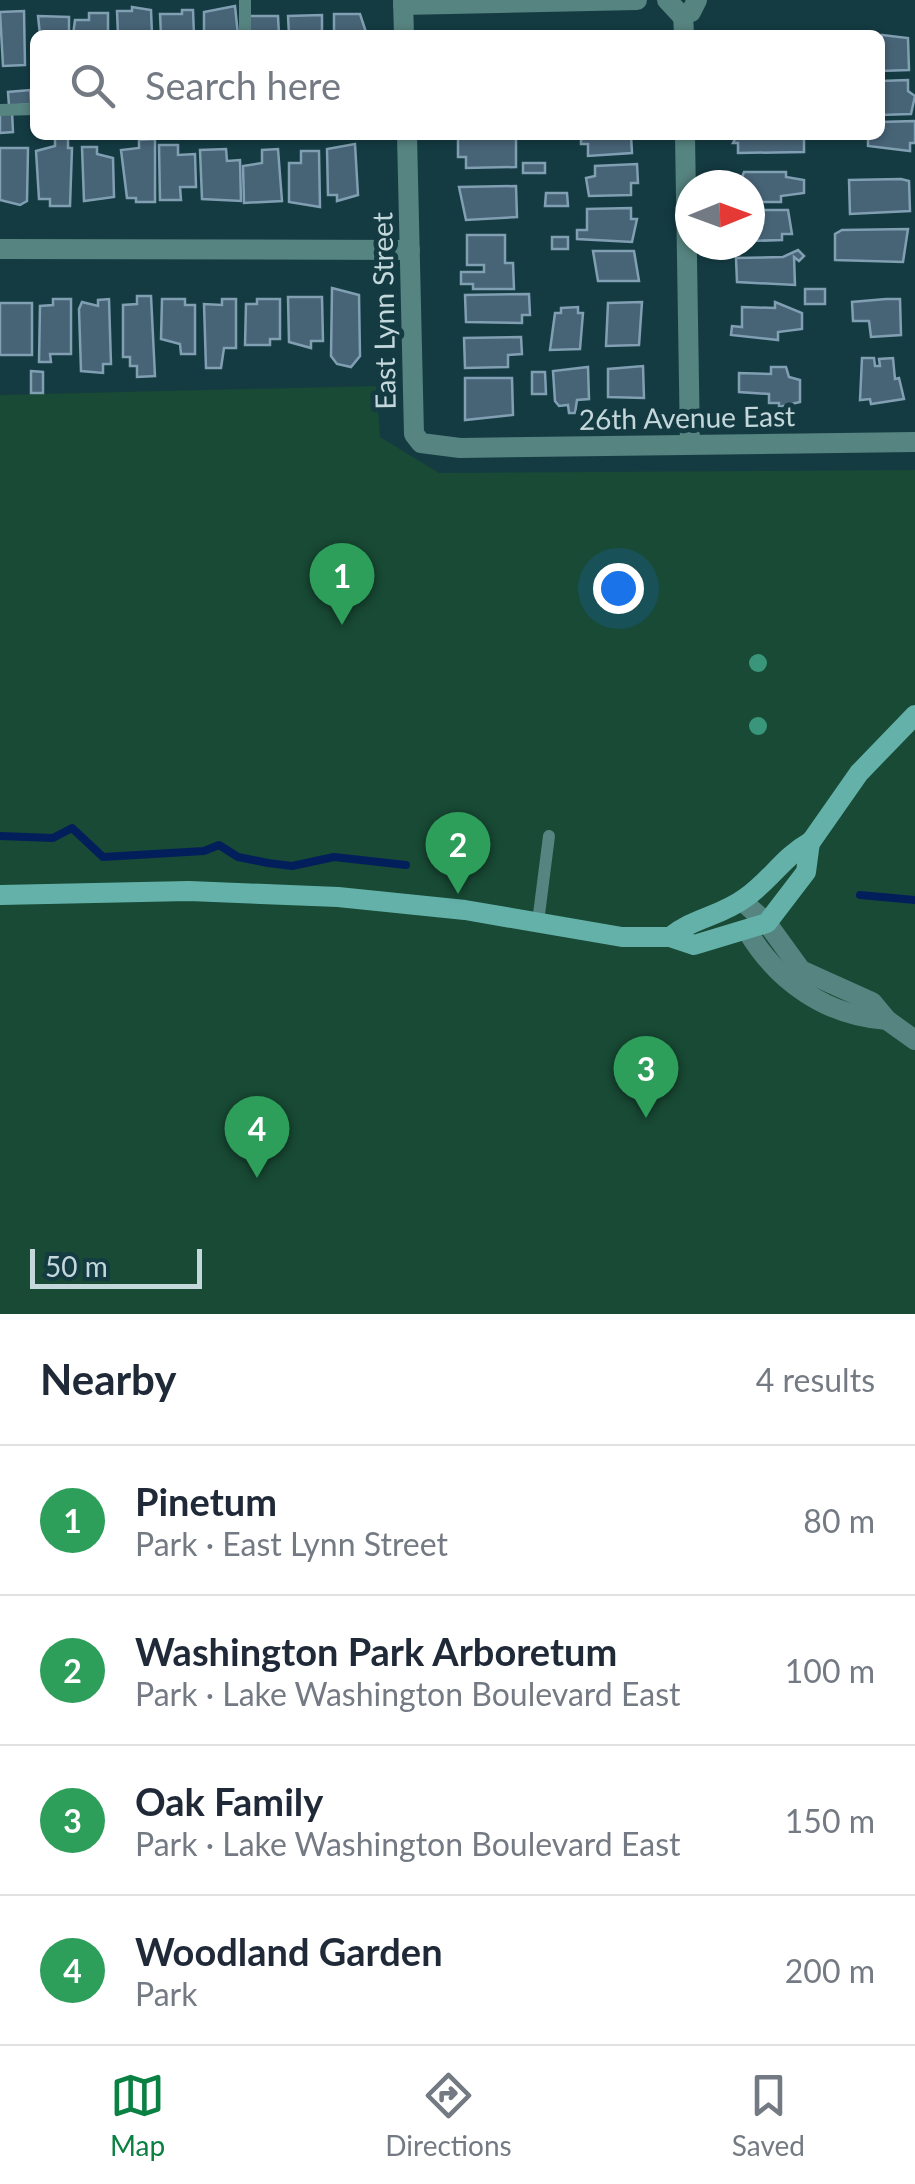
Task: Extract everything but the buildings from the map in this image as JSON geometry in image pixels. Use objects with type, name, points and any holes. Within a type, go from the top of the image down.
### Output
[{"type":"main road","points":[[754,917],[786,856],[810,842],[859,773],[915,715]]},
{"type":"main road","points":[[0,895],[189,891],[319,896],[465,910],[622,937],[670,938],[694,945],[754,917],[806,872],[810,842]]},
{"type":"main road","points":[[670,938],[691,920],[754,917]]},
{"type":"street","points":[[404,30],[403,2],[637,0]]},
{"type":"street","name":"East Lynn Street","points":[[406,140],[414,434],[421,443],[460,448]]},
{"type":"street","points":[[685,140],[690,444]]},
{"type":"street","points":[[0,250],[410,250]]},
{"type":"street","name":"26th Avenue East","points":[[460,448],[915,442]]},
{"type":"street","points":[[754,917],[772,969],[799,990],[864,1019],[886,1020],[915,1040]]},
{"type":"lane","points":[[244,0],[245,30]]},
{"type":"lane","points":[[0,110],[30,109]]},
{"type":"lane","points":[[538,922],[549,836]]},
{"type":"green space","points":[[376,386],[380,437],[439,473],[915,470],[915,1314],[0,1314],[0,395]]},
{"type":"waterway","points":[[0,836],[53,838],[72,828],[103,857],[204,851],[219,845],[238,857],[292,866],[334,857],[406,865]]},
{"type":"waterway","points":[[860,895],[915,900]]},
{"type":"place","name":"Pinetum","points":[[342,625]]},
{"type":"place","name":"Washington Park Arboretum","points":[[458,894]]},
{"type":"place","name":"Oak Family","points":[[646,1118]]},
{"type":"place","name":"Woodland Garden","points":[[257,1178]]}]
